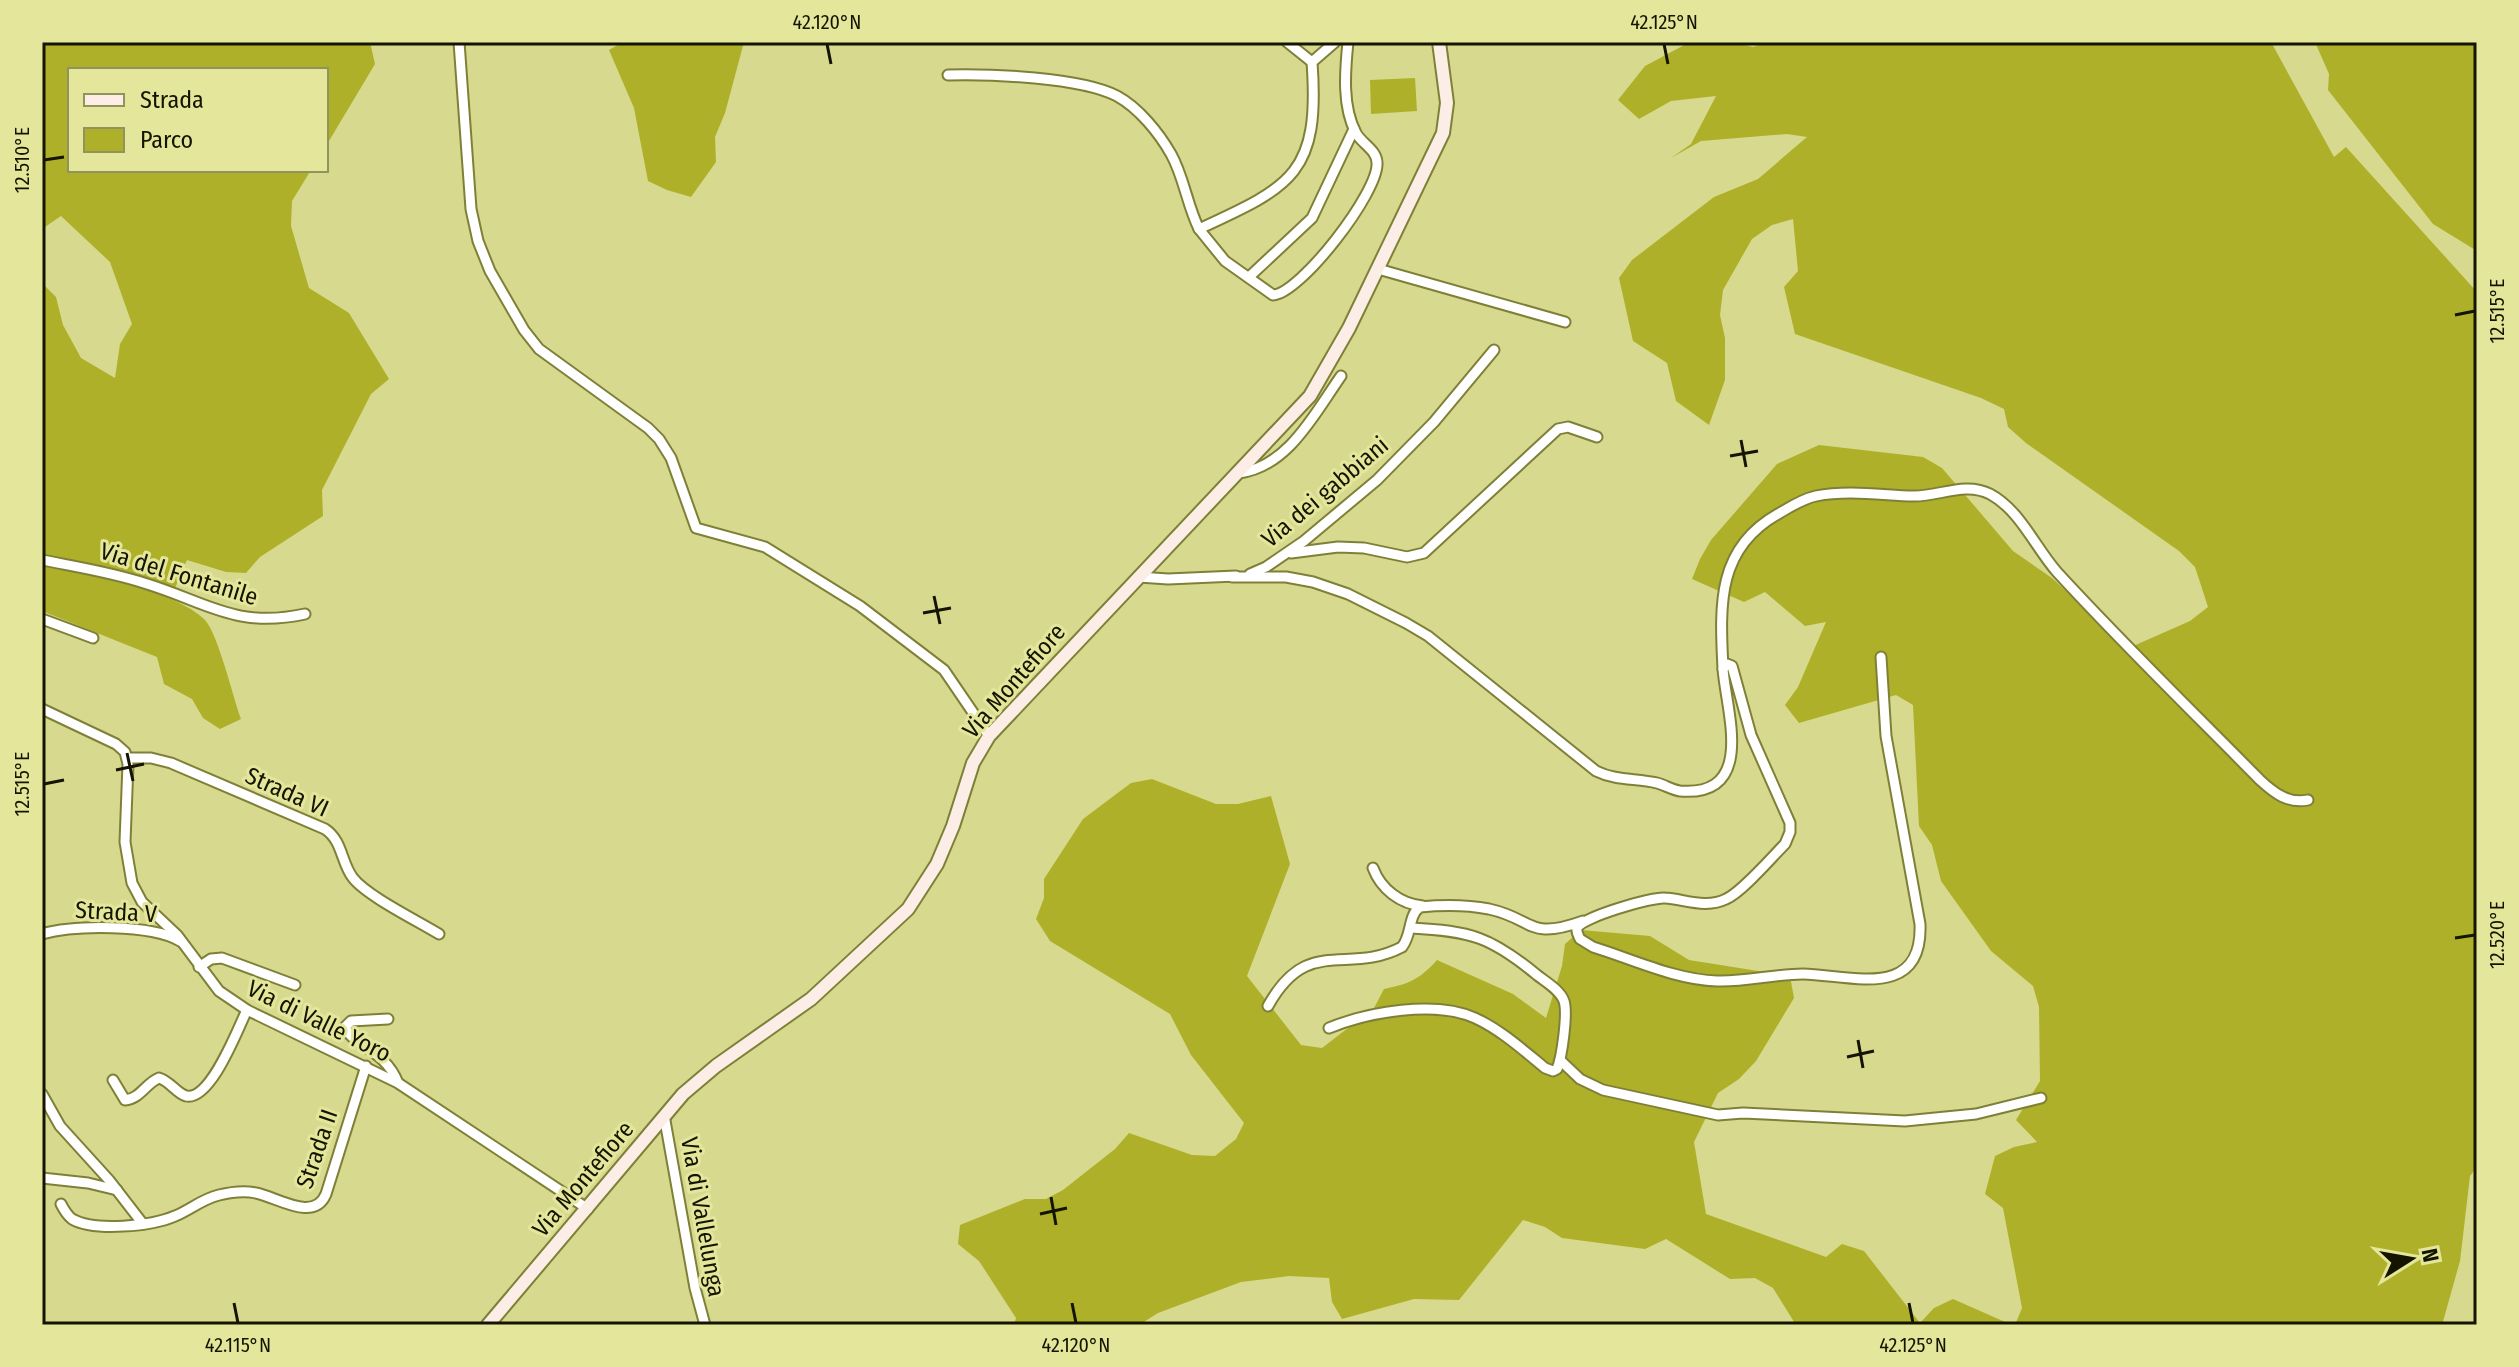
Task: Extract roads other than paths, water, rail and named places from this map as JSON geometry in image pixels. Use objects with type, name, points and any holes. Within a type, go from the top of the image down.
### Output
[{"type":"main road","name":"Via Montefiore","points":[[488,1325],[664,1115],[716,1066],[811,999],[908,909],[937,864],[973,763],[989,736],[1310,396],[1378,269],[1443,133],[1447,103],[1439,42]]},
{"type":"street","points":[[459,42],[474,224],[490,271],[527,334],[552,360],[659,439],[675,467],[696,528],[765,547],[860,606],[944,670],[989,736]]},
{"type":"street","points":[[1287,42],[1312,62]]},
{"type":"street","points":[[1199,229],[1260,200],[1286,182],[1296,169],[1313,122],[1312,62],[1335,42]]},
{"type":"street","points":[[948,75],[1049,80],[1088,86],[1121,98],[1148,123],[1170,152],[1199,229],[1222,258],[1271,294],[1281,294],[1352,220],[1369,189],[1377,164],[1375,155],[1354,129],[1346,92],[1348,42]]},
{"type":"street","points":[[1249,277],[1312,218],[1354,129]]},
{"type":"street","points":[[1378,269],[1565,322]]},
{"type":"street","name":"Via dei gabbiani","points":[[1139,577],[1232,577],[1257,572],[1284,555],[1377,480],[1434,422],[1494,350]]},
{"type":"street","points":[[1239,473],[1262,467],[1281,455],[1341,376]]},
{"type":"street","points":[[1284,555],[1338,547],[1364,548],[1407,557],[1420,555],[1440,541],[1508,473],[1558,429],[1568,427],[1597,437]]},
{"type":"street","points":[[1232,577],[1286,577],[1348,594],[1428,636],[1589,767],[1614,779],[1651,782],[1680,791],[1706,788],[1719,780],[1731,759],[1733,736],[1723,669],[1722,604],[1728,577],[1741,544],[1760,525],[1800,501],[1814,497],[1849,493],[1923,496],[1965,488],[1979,490],[1989,493],[2008,508],[2057,572],[2260,780],[2282,797],[2295,801],[2308,800]]},
{"type":"street","name":"Via del Fontanile","points":[[42,560],[87,567],[142,582],[241,618],[272,620],[305,614]]},
{"type":"street","points":[[42,619],[93,638]]},
{"type":"street","points":[[1594,917],[1577,927],[1578,938],[1587,944],[1702,980],[1801,974],[1876,980],[1891,977],[1907,968],[1918,945],[1921,929],[1886,731],[1881,657]]},
{"type":"street","points":[[1373,868],[1384,886],[1406,903],[1491,910],[1529,927],[1545,930],[1661,897],[1683,902],[1722,901],[1735,893],[1783,846],[1788,838],[1789,820],[1751,735],[1735,672],[1730,665],[1725,665],[1723,669]]},
{"type":"street","points":[[42,709],[116,744],[127,758]]},
{"type":"street","name":"Strada VI","points":[[127,758],[151,758],[171,763],[325,829],[336,838],[348,870],[358,884],[439,934]]},
{"type":"street","name":"Via di Valle Yoro","points":[[127,758],[125,842],[130,878],[142,902],[174,931],[219,991],[247,1010],[398,1083],[588,1209]]},
{"type":"street","points":[[1268,1006],[1280,986],[1298,969],[1318,961],[1388,953],[1405,943],[1414,911],[1423,906]]},
{"type":"street","points":[[1329,1028],[1369,1015],[1448,1011],[1468,1015],[1490,1026],[1549,1071],[1557,1069],[1565,1010],[1560,994],[1518,959],[1488,941],[1469,934],[1411,928]]},
{"type":"street","name":"Strada V","points":[[42,934],[67,929],[147,930],[169,935],[186,946]]},
{"type":"street","points":[[199,967],[211,959],[222,958],[295,985]]},
{"type":"street","points":[[113,1080],[125,1100],[135,1098],[159,1078],[183,1094],[196,1095],[216,1073],[247,1010]]},
{"type":"street","points":[[388,1019],[351,1021],[345,1027],[349,1034],[385,1060],[398,1083]]},
{"type":"street","points":[[1560,1060],[1580,1079],[1603,1090],[1718,1115],[1743,1113],[1905,1121],[1976,1114],[2041,1098]]},
{"type":"street","name":"Strada II","points":[[61,1204],[68,1215],[79,1221],[117,1226],[172,1218],[216,1196],[238,1192],[261,1194],[303,1207],[320,1205],[366,1066]]},
{"type":"street","points":[[42,1094],[62,1130],[117,1190],[143,1224]]},
{"type":"street","name":"Via di Vallelunga","points":[[664,1115],[695,1288],[705,1325]]},
{"type":"street","points":[[42,1178],[117,1190]]}]
